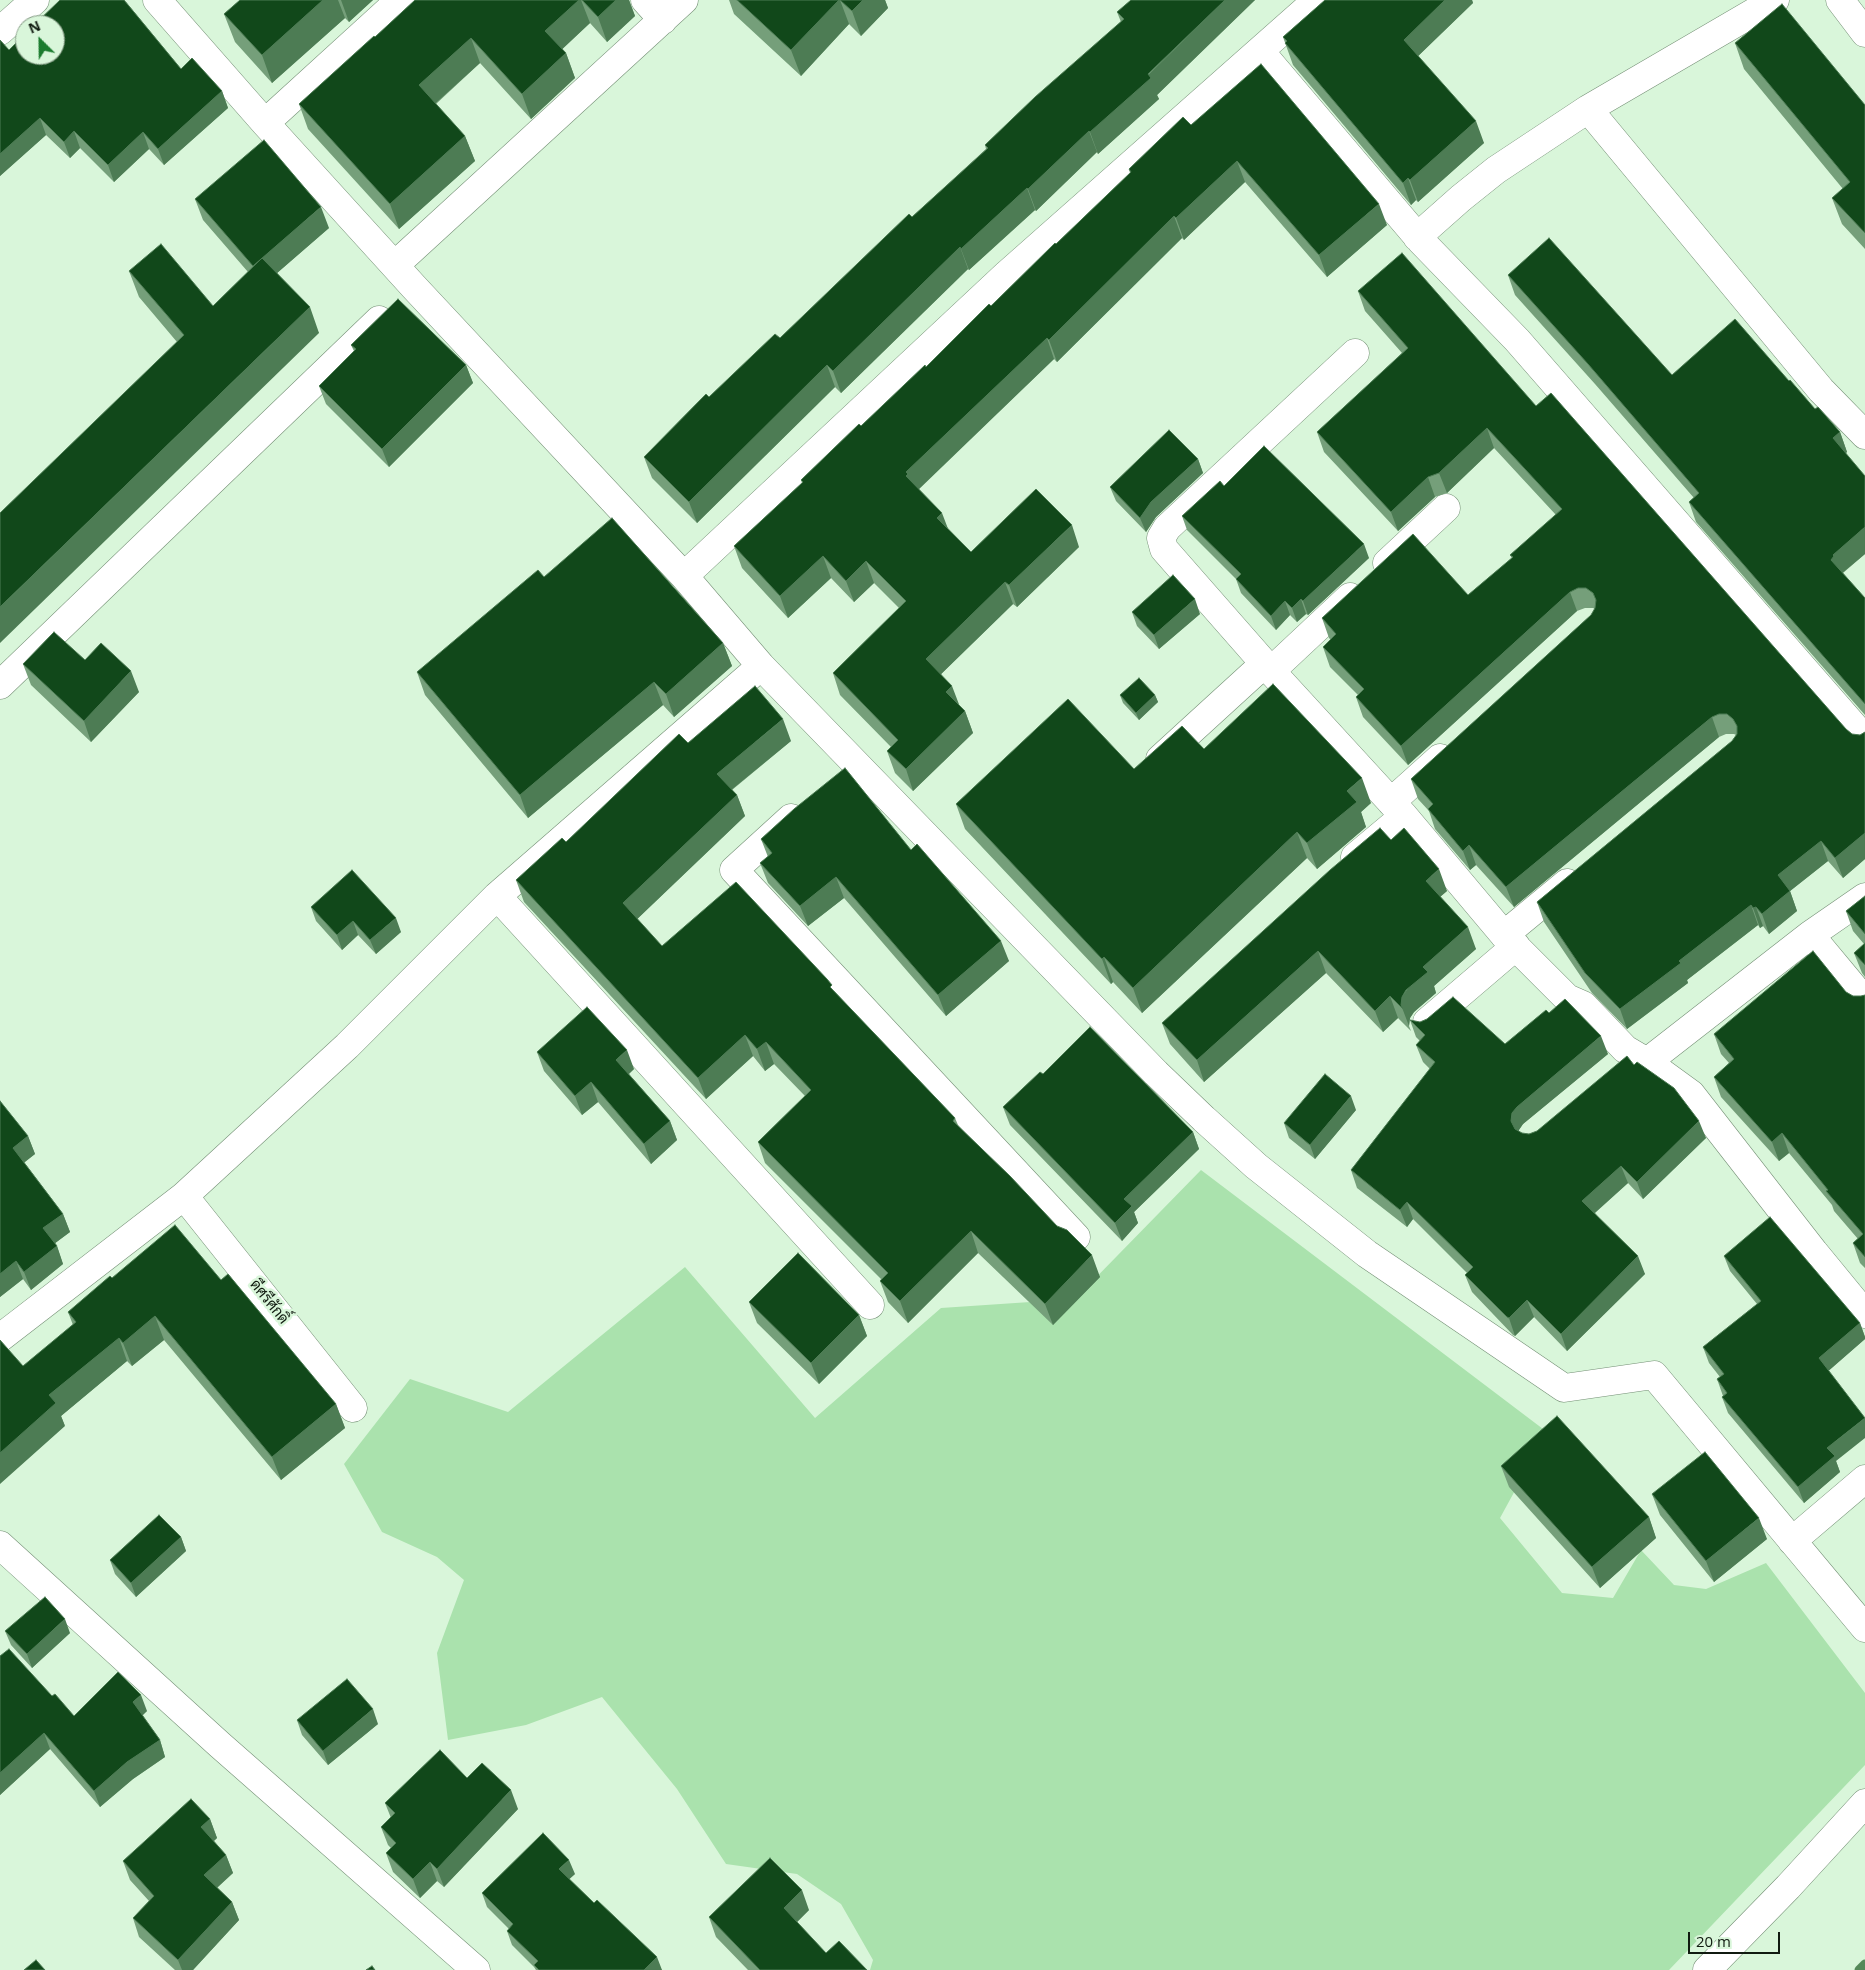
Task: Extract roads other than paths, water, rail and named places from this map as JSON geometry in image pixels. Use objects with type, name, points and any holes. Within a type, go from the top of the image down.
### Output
[{"type":"street","points":[[0,31],[35,0]]},
{"type":"street","points":[[157,0],[265,123],[414,287],[684,576],[761,666],[1149,1066],[1204,1119],[1256,1166],[1367,1254],[1564,1388],[1654,1374],[1865,1628]]},
{"type":"street","points":[[265,123],[400,0]]},
{"type":"street","points":[[395,265],[654,10],[684,0]]},
{"type":"street","points":[[684,576],[1006,275],[1317,0]]},
{"type":"street","points":[[1400,259],[1461,198],[1496,170],[1588,109],[1775,0]]},
{"type":"street","points":[[1840,0],[1865,33]]},
{"type":"street","points":[[1260,50],[1419,239],[1517,340],[1865,740]]},
{"type":"street","points":[[1588,109],[1821,390],[1865,436]]},
{"type":"street","points":[[0,685],[414,287]]},
{"type":"street","points":[[1355,353],[1167,528],[1161,538],[1164,549],[1168,556],[1267,667],[1398,809],[1510,941],[1568,998],[1584,1006],[1625,1049],[1691,1094],[1814,1252],[1865,1314]]},
{"type":"street","points":[[1150,768],[1446,508]]},
{"type":"street","points":[[0,1338],[184,1196],[347,1046],[497,896],[761,666]]},
{"type":"street","points":[[1336,873],[1398,809],[1457,742]]},
{"type":"street","points":[[832,781],[853,762]]},
{"type":"street","points":[[811,800],[734,870],[1076,1237]]},
{"type":"street","points":[[1424,1024],[1586,867]]},
{"type":"street","points":[[497,896],[870,1306]]},
{"type":"street","points":[[1611,1071],[1640,1058],[1865,897]]},
{"type":"street","points":[[1810,935],[1865,1001]]},
{"type":"street","name":"ดีศรีศักดิ์","points":[[184,1196],[353,1408]]},
{"type":"street","points":[[1792,1541],[1865,1479]]},
{"type":"street","points":[[0,1545],[220,1744],[476,1970]]},
{"type":"street","points":[[1708,1970],[1865,1803]]},
{"type":"waterway","points":[[1859,1970],[1865,1964]]}]
